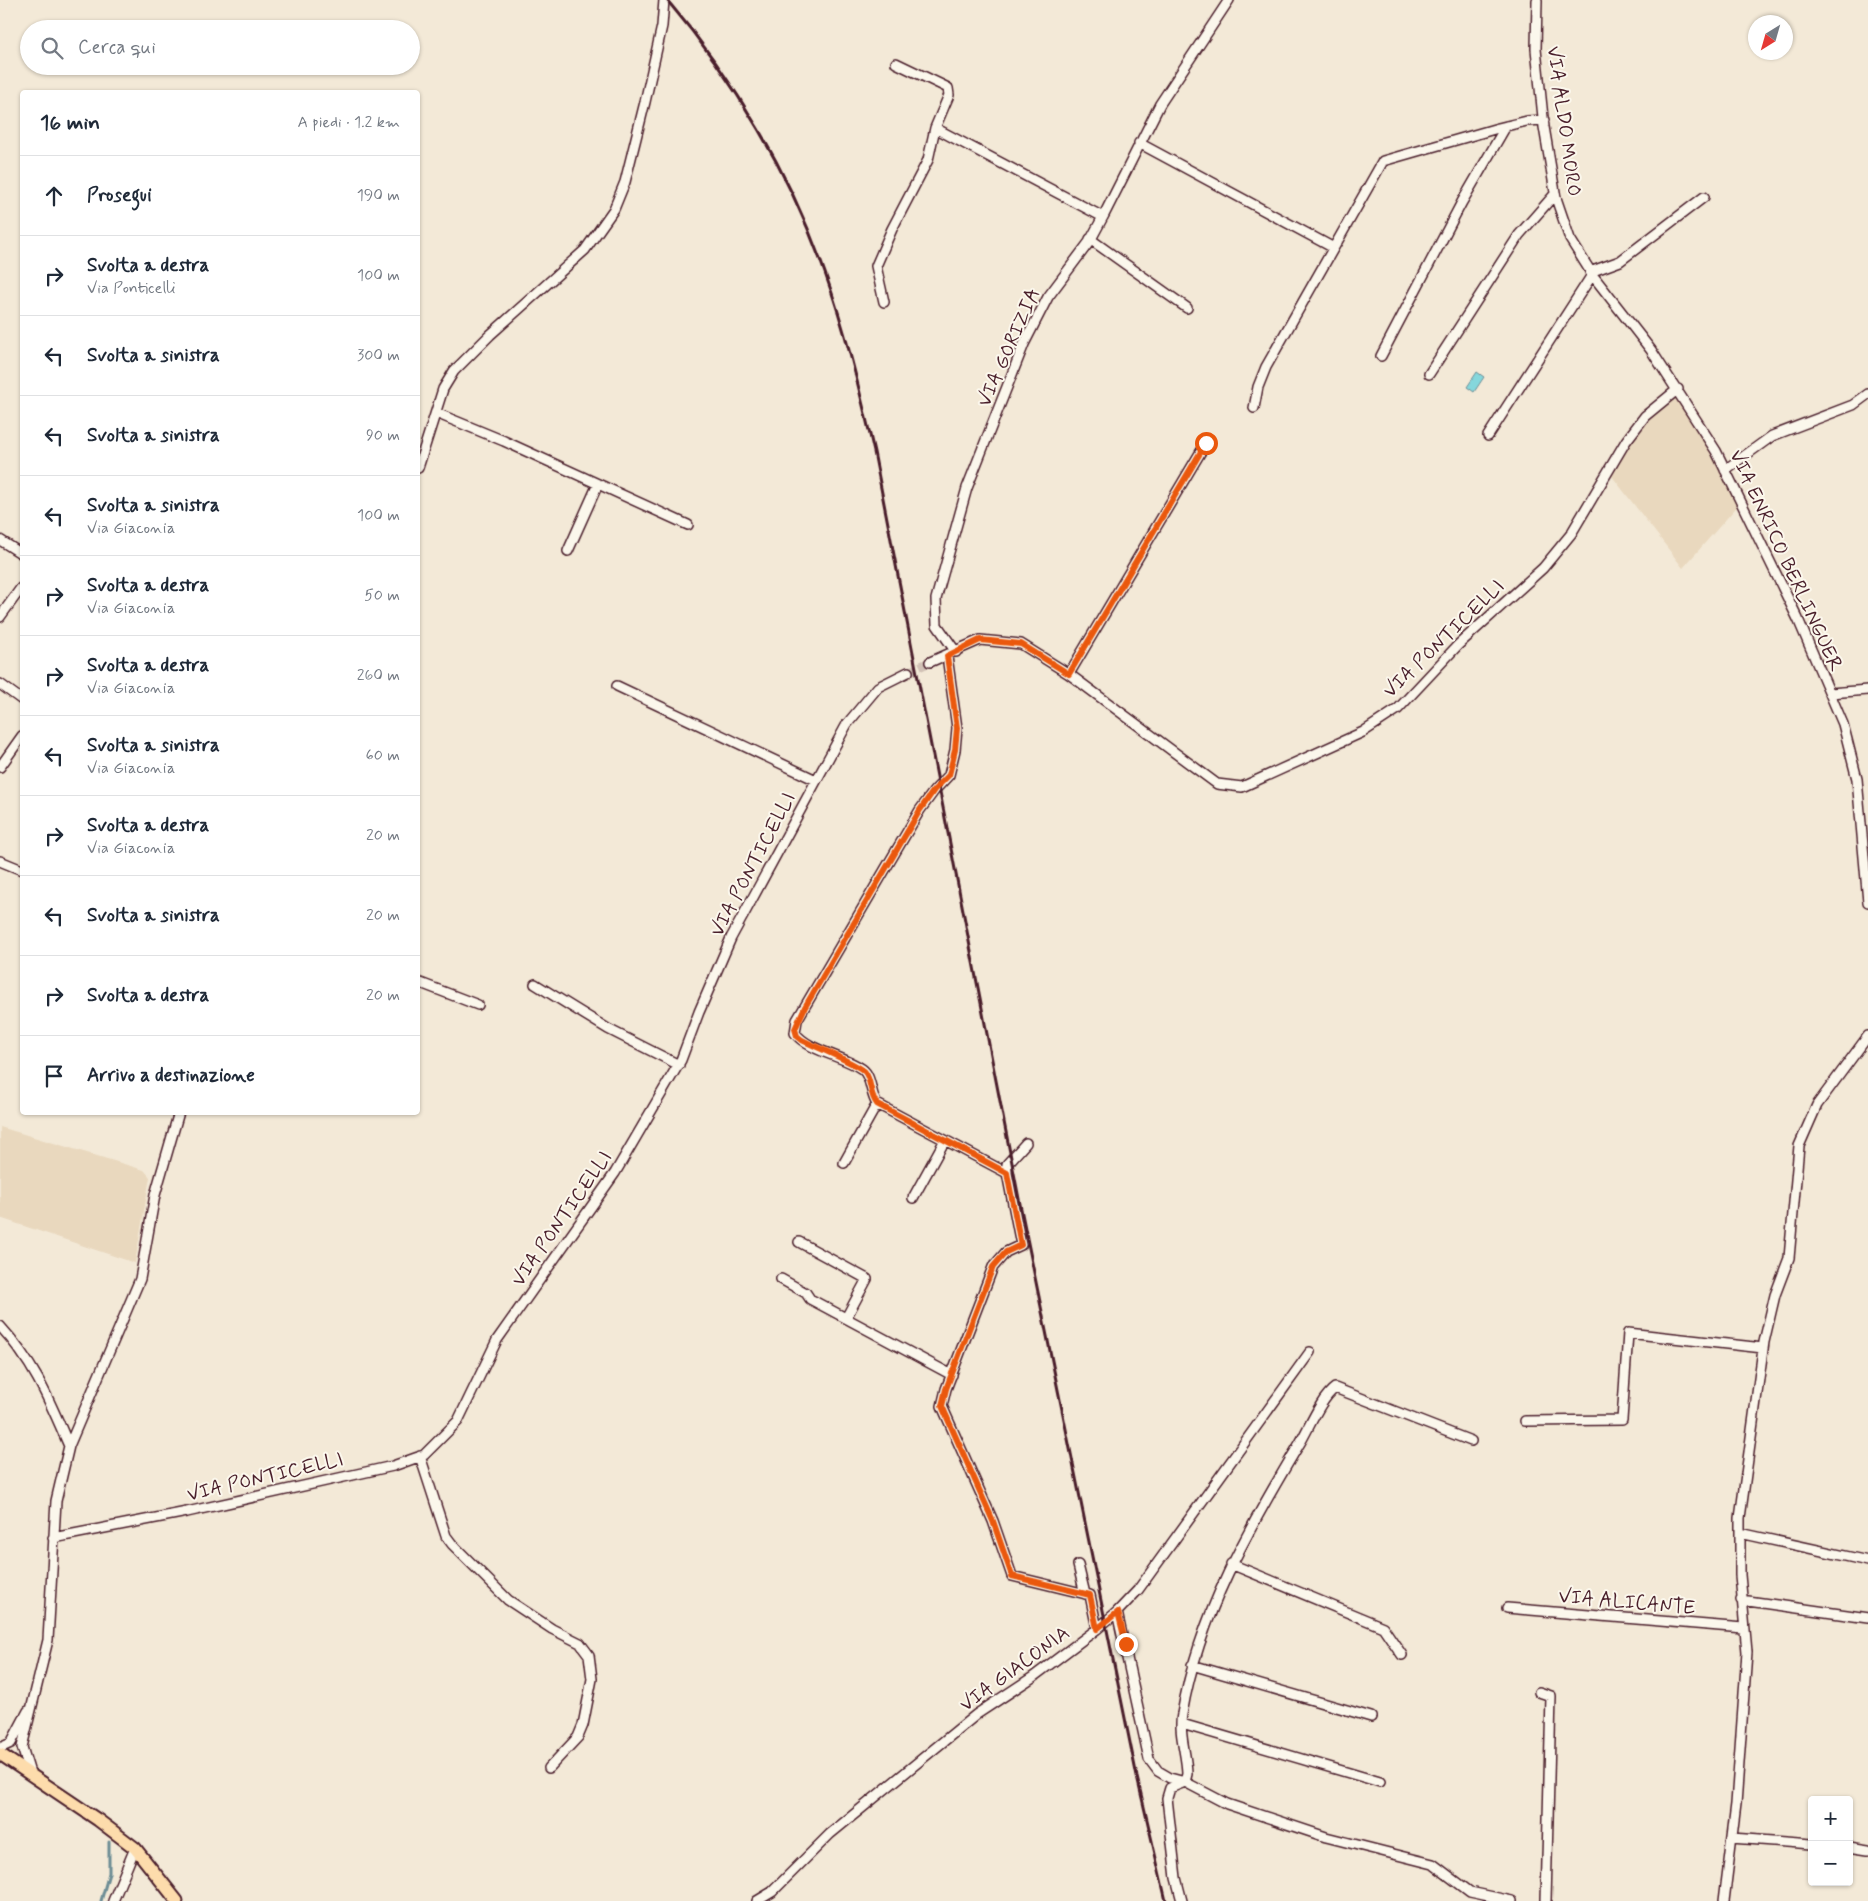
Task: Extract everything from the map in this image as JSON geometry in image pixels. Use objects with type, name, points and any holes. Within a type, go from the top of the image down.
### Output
[{"type":"main road","points":[[0,1754],[30,1773],[135,1848],[177,1901]]},
{"type":"street","points":[[420,462],[448,380],[462,361],[580,254],[608,218],[627,174],[662,26],[664,0]]},
{"type":"street","name":"VIA GORIZIA","points":[[956,652],[937,625],[936,599],[967,488],[1038,316],[1048,297],[1090,239],[1103,217],[1160,104],[1229,0]]},
{"type":"street","name":"VIA ALDO MORO","points":[[1537,0],[1536,49],[1544,120],[1555,194],[1570,239],[1591,273],[1651,350],[1678,389]]},
{"type":"street","points":[[884,302],[876,266],[892,229],[928,160],[935,128],[949,95],[948,88],[896,64]]},
{"type":"street","points":[[1254,408],[1258,387],[1266,367],[1383,161],[1506,126],[1544,120]]},
{"type":"street","points":[[1381,356],[1462,202],[1506,126]]},
{"type":"street","points":[[935,128],[1103,217]]},
{"type":"street","points":[[1139,143],[1332,247]]},
{"type":"street","points":[[1429,374],[1519,235],[1555,194]]},
{"type":"street","points":[[1488,436],[1591,273],[1620,261],[1704,197]]},
{"type":"street","points":[[1090,239],[1187,308]]},
{"type":"street","name":"VIA PONTICELLI","points":[[930,662],[980,640],[1021,644],[1069,674],[1217,784],[1242,787],[1363,732],[1398,709],[1458,645],[1544,568],[1571,534],[1635,428],[1644,416],[1678,389]]},
{"type":"street","name":"VIA ENRICO BERLINGUER","points":[[1678,389],[1725,470],[1798,619],[1843,724],[1856,779],[1868,902]]},
{"type":"street","points":[[1725,470],[1772,436],[1853,405],[1868,394]]},
{"type":"street","points":[[436,413],[688,524]]},
{"type":"street","points":[[1069,674],[1206,443]]},
{"type":"street","points":[[568,550],[598,484]]},
{"type":"street","points":[[0,540],[20,553]]},
{"type":"street","points":[[0,616],[20,589]]},
{"type":"street","points":[[947,656],[957,728],[955,750],[949,775],[934,790],[920,810],[801,1013],[795,1029],[797,1036],[802,1040],[863,1069],[868,1080],[872,1098],[877,1104],[1007,1173],[1007,1164],[1026,1143]]},
{"type":"street","name":"VIA PONTICELLI","points":[[53,1538],[187,1512],[384,1468],[420,1456],[458,1421],[497,1340],[615,1173],[679,1065],[731,938],[846,724],[878,687],[908,672]]},
{"type":"street","points":[[0,684],[20,699]]},
{"type":"street","points":[[617,686],[816,780]]},
{"type":"street","points":[[1830,692],[1868,690]]},
{"type":"street","points":[[0,767],[20,739]]},
{"type":"street","points":[[0,861],[20,869]]},
{"type":"street","points":[[420,983],[478,1005]]},
{"type":"street","points":[[535,984],[608,1029],[679,1065]]},
{"type":"street","points":[[1724,1901],[1732,1838],[1747,1652],[1741,1600],[1740,1533],[1763,1348],[1775,1296],[1788,1258],[1800,1146],[1817,1105],[1868,1036]]},
{"type":"street","points":[[844,1163],[877,1104]]},
{"type":"street","points":[[12,1762],[22,1747],[37,1693],[48,1640],[56,1501],[69,1446],[140,1280],[155,1195],[178,1115]]},
{"type":"street","points":[[913,1198],[945,1140]]},
{"type":"street","name":"VIA GIACONIA","points":[[757,1901],[772,1892],[830,1834],[978,1714],[1033,1677],[1097,1629],[1090,1595],[1012,1576],[993,1521],[941,1402],[993,1267],[1006,1252],[1021,1245],[1007,1173]]},
{"type":"street","points":[[799,1242],[867,1279],[846,1318]]},
{"type":"street","points":[[781,1278],[806,1293],[810,1298],[952,1375]]},
{"type":"street","points":[[0,1326],[21,1348],[42,1383],[69,1446]]},
{"type":"street","points":[[1525,1421],[1622,1420],[1628,1333],[1763,1348]]},
{"type":"street","points":[[1097,1629],[1118,1612],[1138,1590],[1310,1352]]},
{"type":"street","points":[[1185,1782],[1187,1762],[1181,1716],[1192,1665],[1214,1602],[1231,1564],[1312,1421],[1335,1388],[1471,1441]]},
{"type":"street","points":[[420,1456],[446,1536],[452,1544],[508,1600],[552,1629],[580,1643],[589,1655],[592,1679],[583,1725],[578,1737],[550,1768]]},
{"type":"street","points":[[1740,1533],[1868,1561]]},
{"type":"street","points":[[1231,1564],[1383,1628],[1402,1655]]},
{"type":"street","points":[[1078,1565],[1084,1594]]},
{"type":"street","points":[[1741,1600],[1868,1618]]},
{"type":"street","name":"VIA ALICANTE","points":[[1507,1608],[1743,1628]]},
{"type":"street","points":[[1118,1612],[1149,1759],[1158,1771],[1170,1778],[1185,1782],[1227,1804],[1326,1837],[1433,1864],[1470,1892],[1512,1901]]},
{"type":"street","points":[[1192,1665],[1371,1717]]},
{"type":"street","points":[[1539,1692],[1551,1696],[1546,1901]]},
{"type":"street","points":[[12,1762],[11,1743],[37,1693]]},
{"type":"street","points":[[1182,1724],[1380,1782]]},
{"type":"street","points":[[0,1748],[11,1743]]},
{"type":"street","points":[[22,1747],[30,1773]]},
{"type":"street","points":[[1182,1901],[1176,1878],[1168,1798],[1170,1788],[1185,1782]]},
{"type":"street","points":[[1732,1838],[1808,1844]]},
{"type":"street","points":[[113,1901],[135,1848]]},
{"type":"street","points":[[1853,1848],[1868,1850]]},
{"type":"shaded area","points":[[1678,389],[1741,502],[1683,568],[1608,471],[1626,441]]},
{"type":"shaded area","points":[[0,1127],[144,1170],[150,1177],[135,1263],[0,1218]]},
{"type":"water","points":[[1477,372],[1484,377],[1474,392],[1467,387]]},
{"type":"waterway","points":[[101,1901],[109,1873],[109,1842]]},
{"type":"tunnel","points":[[908,672],[930,662]]},
{"type":"railway","points":[[667,0],[738,95],[778,164],[811,236],[825,273],[840,317],[852,362],[874,452],[1019,1199],[1137,1777],[1166,1901]]},
{"type":"route","points":[[1126,1644],[1118,1612],[1097,1629],[1090,1595],[1014,1578],[1010,1574],[984,1498],[942,1406],[941,1402],[993,1267],[1006,1252],[1021,1245],[1007,1173],[877,1104],[872,1098],[866,1073],[863,1069],[802,1040],[797,1036],[795,1029],[797,1020],[920,810],[934,790],[949,775],[955,750],[957,728],[947,656],[980,640],[1021,644],[1069,674],[1206,443]]}]
